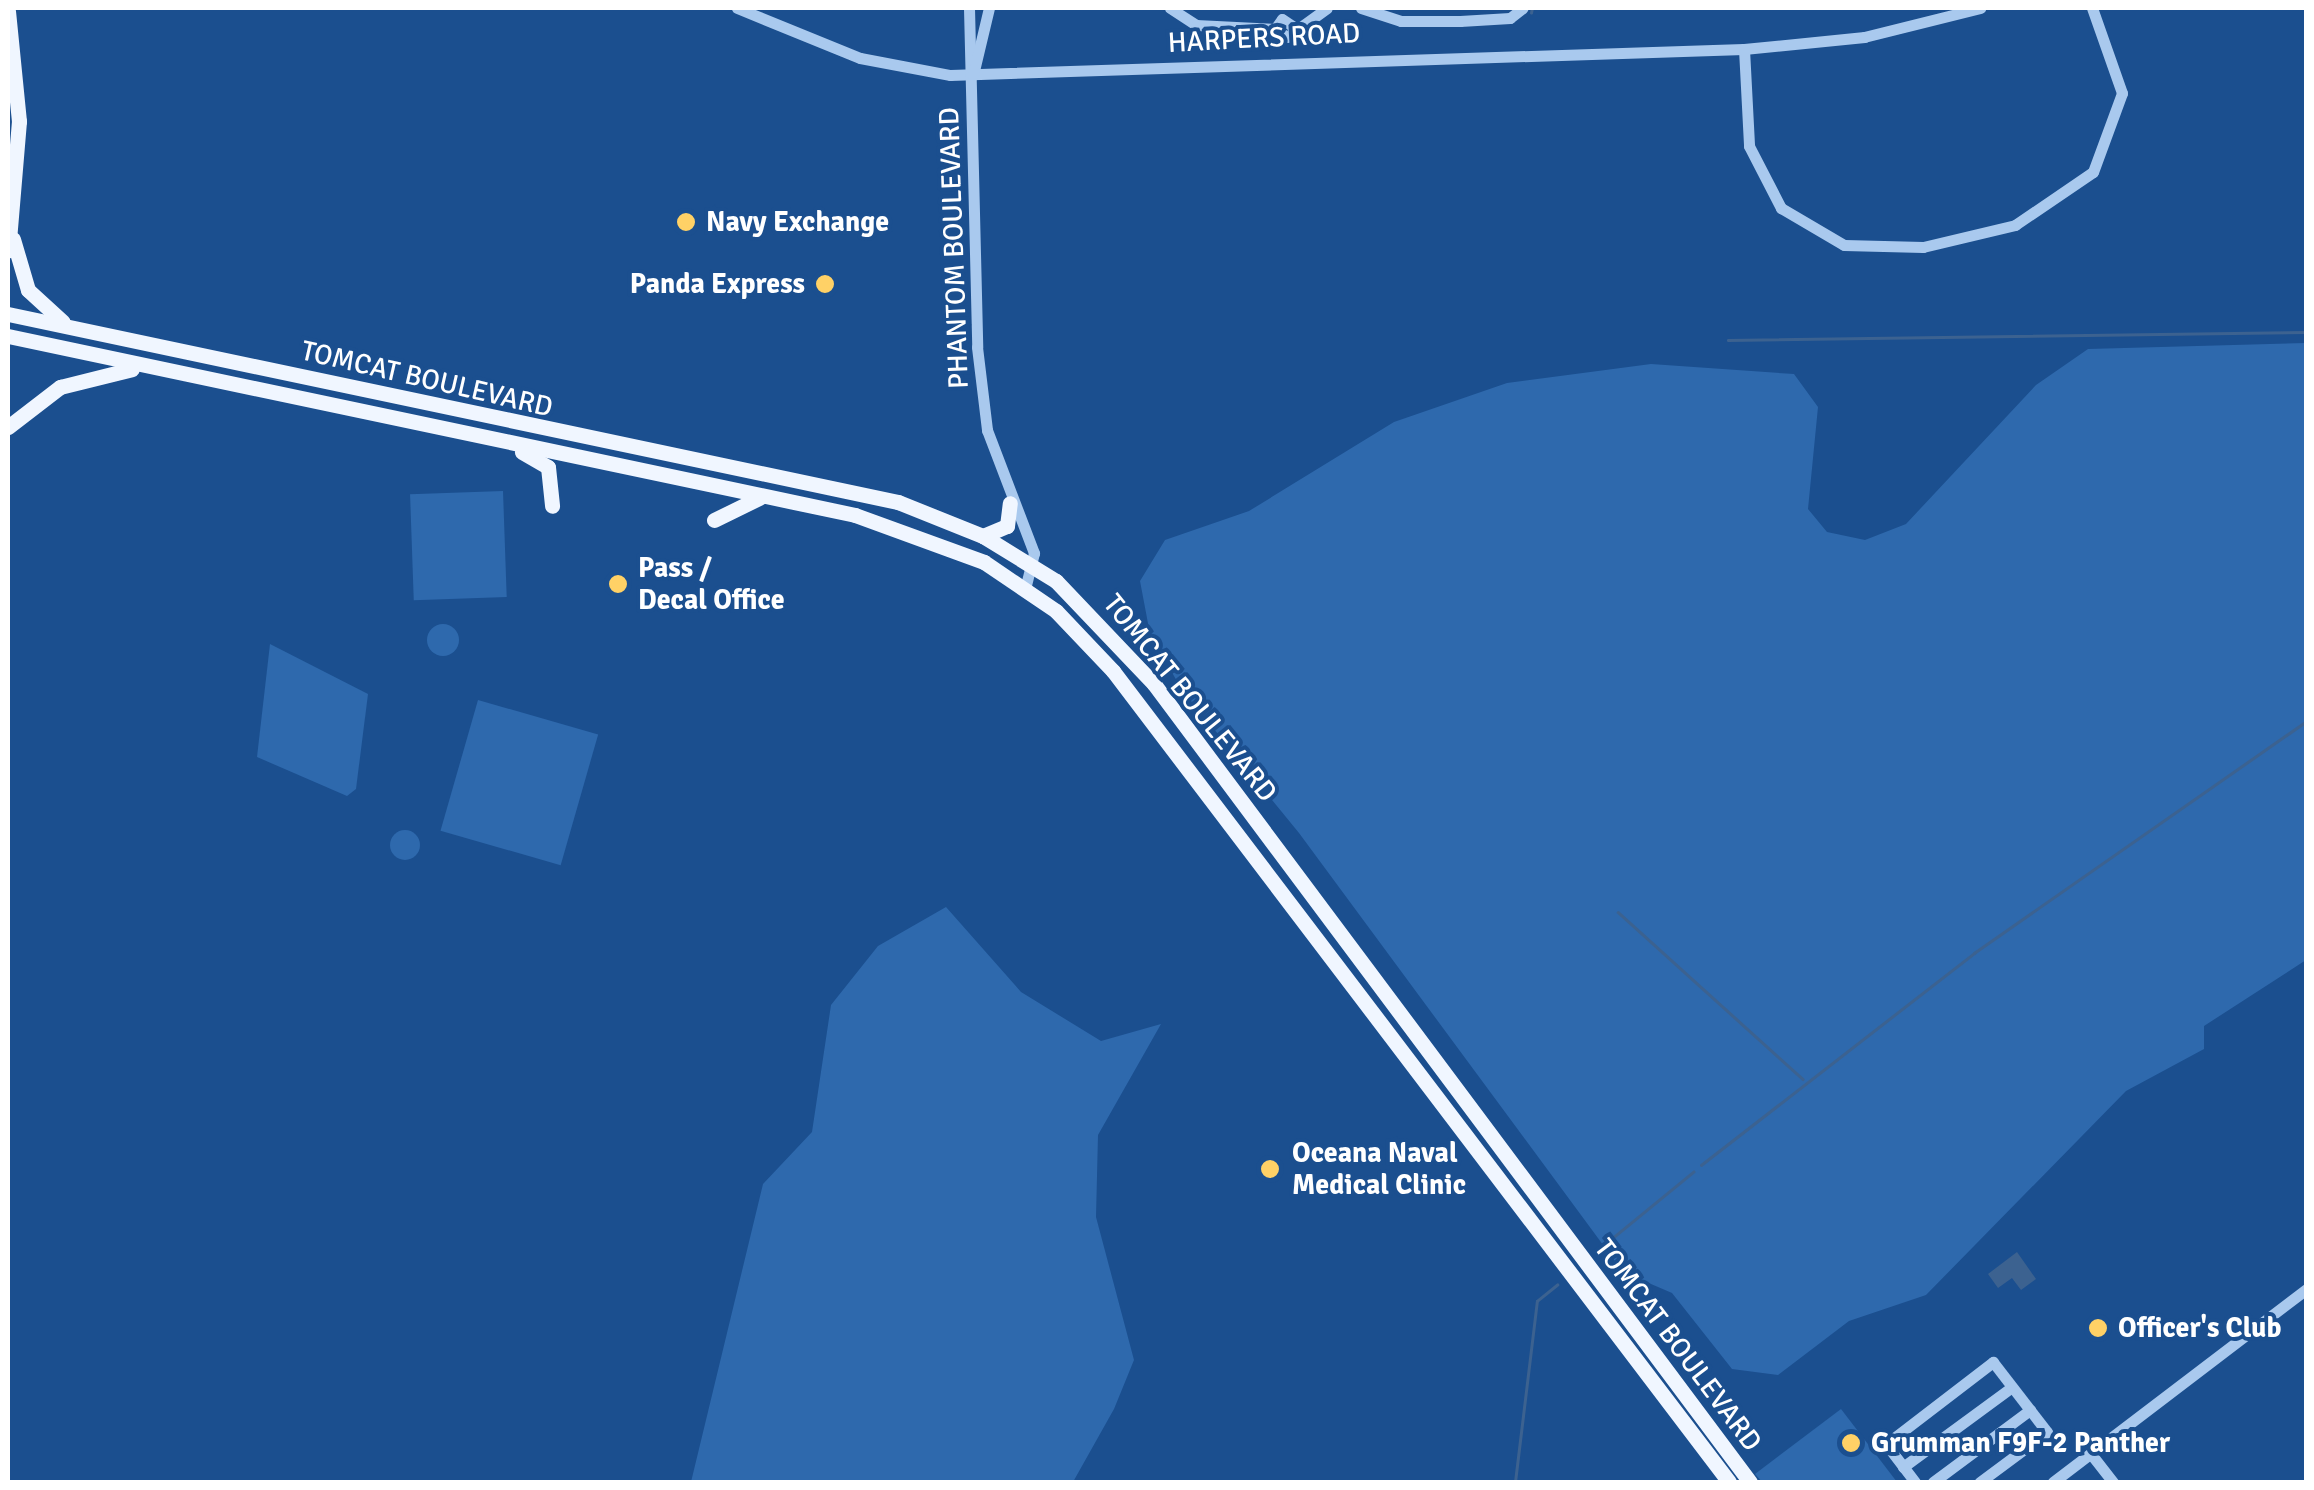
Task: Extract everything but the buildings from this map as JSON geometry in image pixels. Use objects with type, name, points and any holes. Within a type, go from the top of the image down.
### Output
[{"type":"main road","points":[[8,11],[19,121],[8,252]]},
{"type":"main road","points":[[12,225],[17,262],[40,306],[100,333]]},
{"type":"main road","name":"TOMCAT BOULEVARD","points":[[8,314],[898,502],[983,536],[1034,566],[1081,602],[1154,684],[1750,1482]]},
{"type":"main road","name":"TOMCAT BOULEVARD","points":[[8,336],[911,530],[1025,590],[1114,671],[1729,1482]]},
{"type":"main road","points":[[8,426],[84,377],[154,368]]},
{"type":"main road","points":[[480,437],[548,467],[552,506]]},
{"type":"main road","points":[[714,520],[766,496]]},
{"type":"main road","points":[[983,536],[1007,526],[1010,503]]},
{"type":"street","name":"HARPERS ROAD","points":[[737,8],[893,68],[973,75],[1288,61],[1744,50],[1864,37],[1980,8]]},
{"type":"street","name":"PHANTOM BOULEVARD","points":[[968,8],[963,52],[973,75]]},
{"type":"street","name":"PHANTOM BOULEVARD","points":[[989,8],[973,75],[977,347],[987,430],[1034,566]]},
{"type":"street","points":[[1174,12],[1190,8]]},
{"type":"street","points":[[1174,12],[1285,32],[1326,8]]},
{"type":"street","points":[[1361,8],[1441,21],[1510,18],[1523,8]]},
{"type":"street","points":[[1744,50],[1749,146],[1780,208],[1844,245],[1923,247],[2014,225],[2093,172],[2122,93],[2092,8]]},
{"type":"street","points":[[1285,32],[1288,61]]},
{"type":"street","points":[[1025,590],[1034,566]]},
{"type":"street","points":[[2053,1482],[2306,1290]]},
{"type":"street","points":[[1915,1482],[1886,1444],[1993,1362],[2047,1432],[1980,1482]]},
{"type":"street","points":[[1904,1467],[2012,1387]]},
{"type":"street","points":[[1933,1482],[2030,1410]]},
{"type":"street","points":[[2091,1454],[2113,1482]]},
{"type":"shaded area","points":[[2306,343],[2306,960],[2204,1026],[2204,1049],[2126,1091],[1926,1295],[1849,1321],[1778,1375],[1732,1369],[1672,1293],[1623,1272],[1299,833],[1182,690],[1150,634],[1140,581],[1165,540],[1249,511],[1394,422],[1507,383],[1651,364],[1794,374],[1818,407],[1808,509],[1827,532],[1865,540],[1906,524],[2036,385],[2088,349]]},
{"type":"shaded area","points":[[503,491],[507,597],[414,600],[410,494]]},
{"type":"shaded area","points":[[443,624],[455,628],[459,640],[455,652],[443,656],[431,652],[427,640],[431,628]]},
{"type":"shaded area","points":[[270,644],[368,694],[356,789],[347,796],[257,757]]},
{"type":"shaded area","points":[[478,700],[598,734],[561,865],[441,831]]},
{"type":"shaded area","points":[[405,830],[419,839],[420,845],[411,859],[405,860],[391,851],[390,845],[399,831]]},
{"type":"shaded area","points":[[946,907],[1021,992],[1101,1041],[1161,1024],[1098,1135],[1096,1217],[1134,1360],[1114,1409],[1073,1482],[691,1482],[763,1184],[812,1132],[831,1005],[878,946]]},
{"type":"shaded area","points":[[2017,1252],[2036,1279],[2021,1290],[2012,1278],[1998,1288],[1988,1274]]},
{"type":"shaded area","points":[[1841,1409],[1897,1482],[1762,1482],[1755,1474]]},
{"type":"waterway","points":[[1531,13],[1532,8]]},
{"type":"waterway","points":[[1728,340],[2306,332]]},
{"type":"waterway","points":[[1701,1165],[1974,953],[2306,721]]},
{"type":"waterway","points":[[1618,912],[1803,1079]]},
{"type":"waterway","points":[[1599,1249],[1693,1172]]},
{"type":"waterway","points":[[1515,1482],[1537,1301],[1557,1285]]},
{"type":"place","name":"Navy Exchange","points":[[686,222]]},
{"type":"place","name":"Panda Express","points":[[825,284]]},
{"type":"place","name":"Pass / Decal Office","points":[[618,584]]},
{"type":"place","name":"Oceana Naval Medical Clinic","points":[[1270,1169]]},
{"type":"place","name":"Officer's Club","points":[[2098,1328]]},
{"type":"place","name":"Grumman F9F-2 Panther","points":[[1851,1443]]}]
